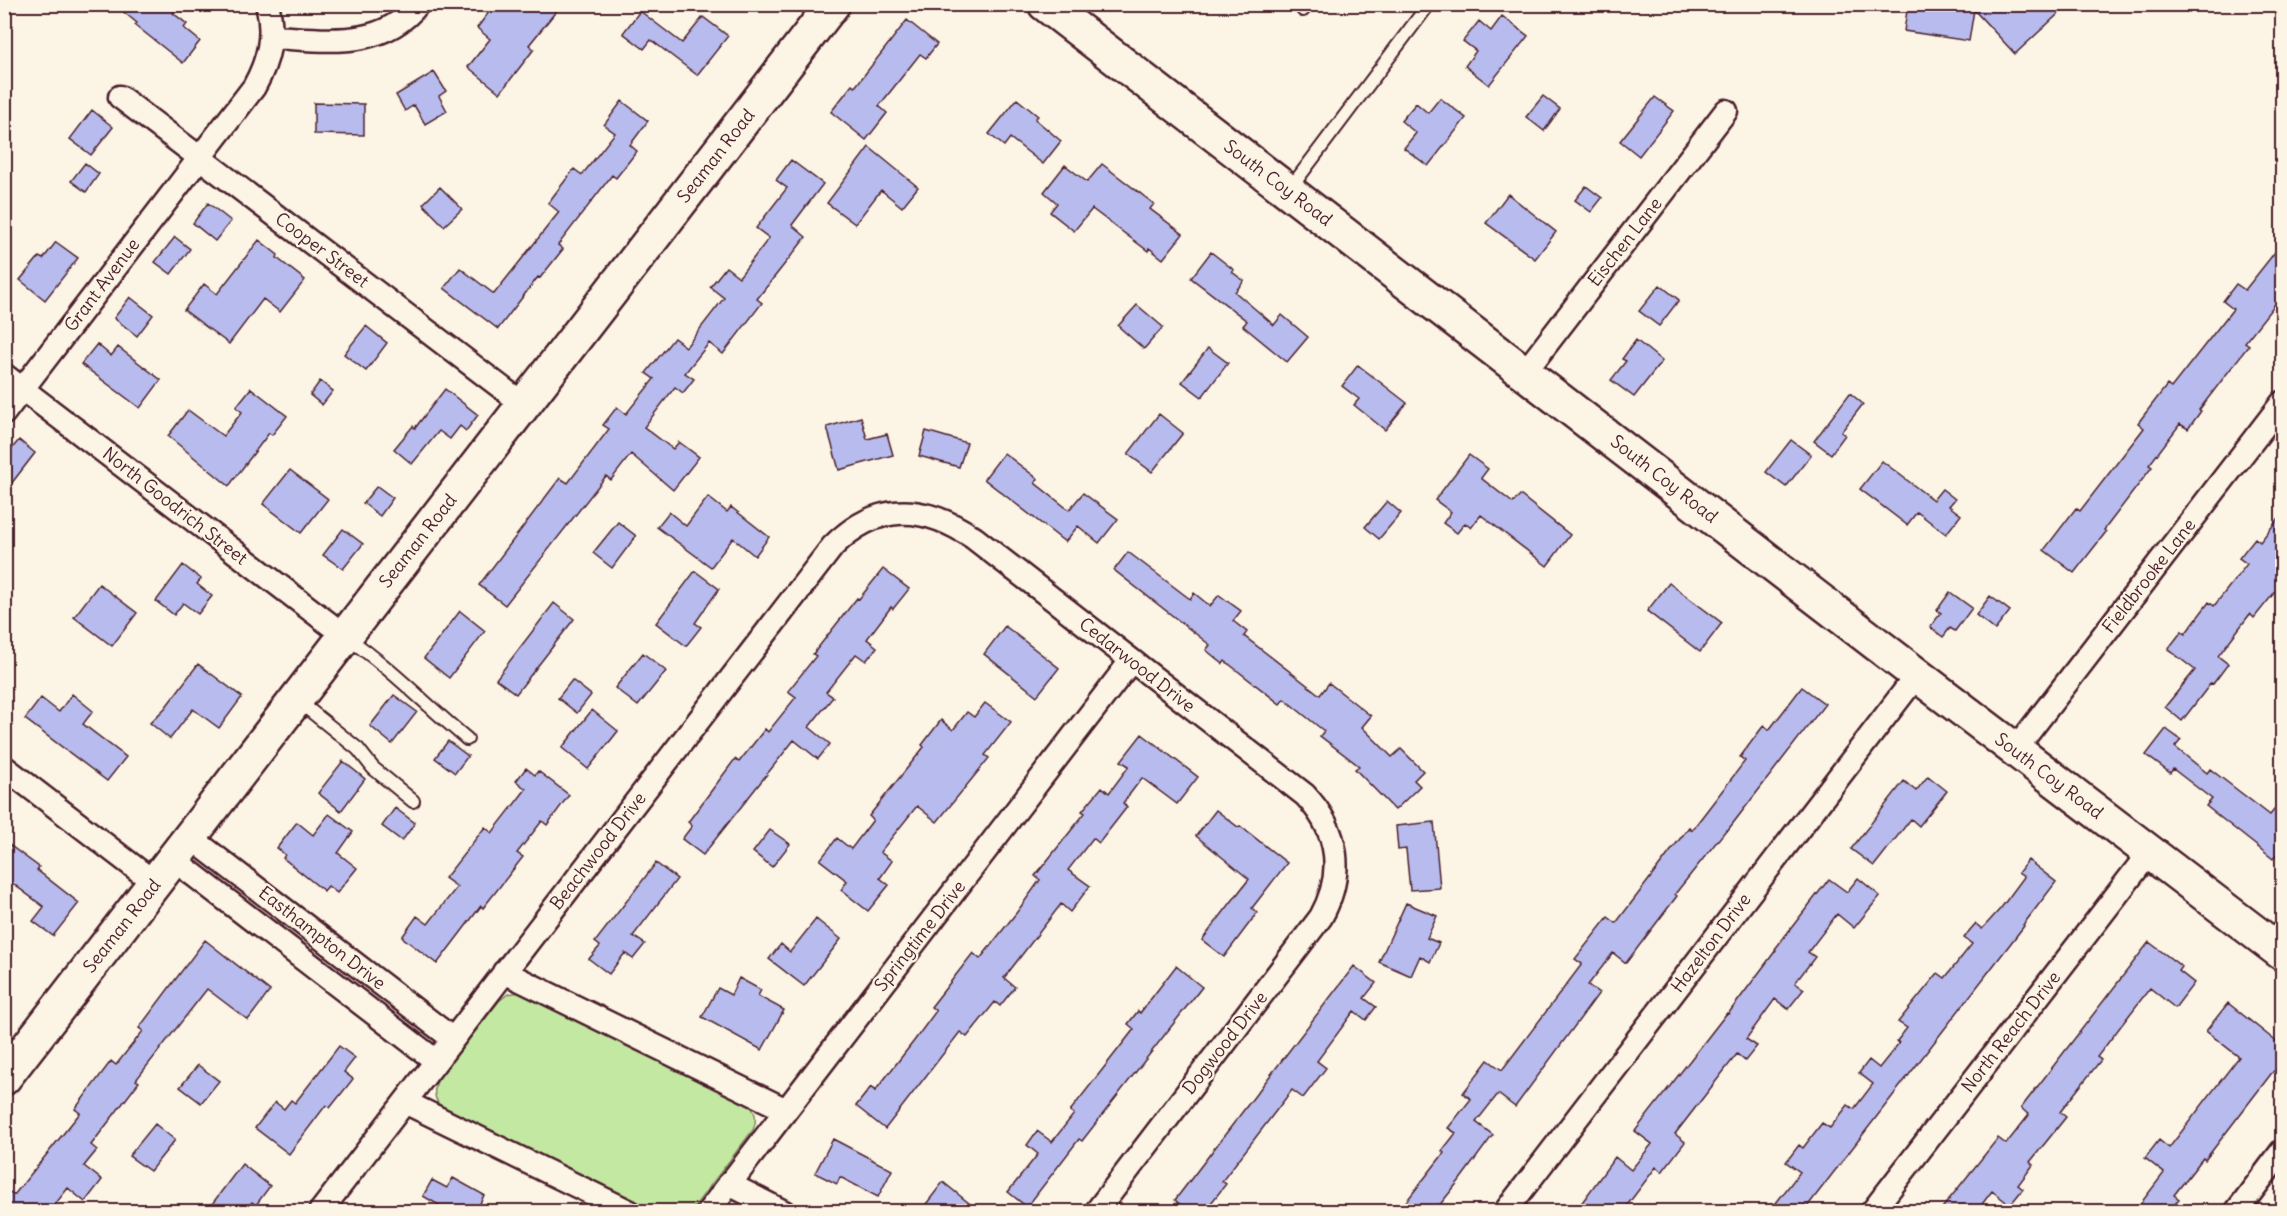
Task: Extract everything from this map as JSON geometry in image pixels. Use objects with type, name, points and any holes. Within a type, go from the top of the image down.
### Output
[{"type":"street","name":"Grant Avenue","points":[[4,413],[254,87],[263,72],[271,38],[271,21],[267,4]]},
{"type":"street","points":[[271,38],[346,40],[365,38],[393,27],[418,4]]},
{"type":"street","name":"Seaman Road","points":[[4,1078],[833,4]]},
{"type":"street","name":"South Coy Road","points":[[1045,4],[1917,675],[2283,953]]},
{"type":"street","name":"Cooper Street","points":[[120,97],[523,404]]},
{"type":"street","name":"Eischen Lane","points":[[1525,372],[1726,111]]},
{"type":"street","name":"North Goodrich Street","points":[[4,375],[345,636]]},
{"type":"street","name":"Fieldbrooke Lane","points":[[2015,750],[2283,403]]},
{"type":"street","name":"Cedarwood Drive","points":[[893,514],[923,514],[937,517],[962,530],[1305,795],[1316,806],[1330,834],[1337,867]]},
{"type":"street","name":"Beachwood Drive","points":[[320,1212],[833,546],[859,524],[893,514]]},
{"type":"street","name":"Springtime Drive","points":[[708,1212],[1131,661]]},
{"type":"street","name":"Hazelton Drive","points":[[1505,1212],[1917,675]]},
{"type":"street","points":[[4,767],[173,859]]},
{"type":"street","name":"North Reach Drive","points":[[1872,1212],[2149,852]]},
{"type":"street","name":"Easthampton Drive","points":[[173,859],[453,1039]]},
{"type":"street","name":"Easthampton Drive","points":[[173,859],[436,1061]]},
{"type":"street","name":"Dogwood Drive","points":[[1096,1212],[1311,931],[1329,903],[1337,867]]},
{"type":"street","points":[[504,972],[786,1110]]},
{"type":"street","points":[[405,1102],[630,1212]]},
{"type":"street","points":[[2236,1212],[2283,1151]]},
{"type":"street","points":[[729,1184],[784,1212]]},
{"type":"lane","points":[[1288,191],[1429,4]]},
{"type":"lane","points":[[345,636],[392,671],[467,739]]},
{"type":"lane","points":[[296,700],[358,749],[373,768],[413,801]]},
{"type":"green space","points":[[521,992],[742,1099],[750,1105],[756,1120],[753,1130],[691,1211],[651,1211],[448,1113],[440,1106],[435,1094],[438,1079],[499,1001],[508,994]]},
{"type":"building","points":[[114,4],[179,4],[173,13],[187,24],[184,28],[200,41],[183,63],[135,25],[137,23]]},
{"type":"building","points":[[495,4],[562,4],[529,45],[534,49],[500,93],[468,67],[490,39],[477,28]]},
{"type":"building","points":[[1908,4],[2069,4],[2015,54],[1974,10],[1969,41],[1904,31]]},
{"type":"building","points":[[640,11],[682,43],[703,17],[728,36],[697,75],[651,40],[644,49],[623,33]]},
{"type":"building","points":[[1502,16],[1528,36],[1489,85],[1465,66],[1476,51],[1463,41],[1479,21],[1491,31]]},
{"type":"building","points":[[907,20],[937,44],[926,58],[920,54],[879,106],[887,113],[866,140],[831,112],[852,85],[855,87]]},
{"type":"building","points":[[434,72],[446,91],[439,96],[447,111],[425,124],[414,105],[405,111],[396,95]]},
{"type":"building","points":[[1543,96],[1560,109],[1544,131],[1526,117]]},
{"type":"building","points":[[1655,97],[1674,111],[1639,156],[1620,141]]},
{"type":"building","points":[[1440,98],[1466,118],[1428,166],[1404,148],[1416,133],[1401,121],[1416,103],[1428,113]]},
{"type":"building","points":[[1017,99],[1038,116],[1035,119],[1061,141],[1043,164],[1010,138],[1004,146],[989,134]]},
{"type":"building","points":[[622,101],[648,121],[630,145],[637,151],[616,178],[612,175],[558,245],[563,249],[498,329],[444,288],[460,268],[494,294],[559,212],[548,203],[574,169],[582,175],[615,133],[604,125]]},
{"type":"building","points":[[314,103],[364,104],[364,135],[314,134]]},
{"type":"building","points":[[92,110],[113,127],[91,155],[70,139]]},
{"type":"building","points":[[869,147],[918,187],[902,207],[881,190],[855,224],[827,203]]},
{"type":"building","points":[[791,160],[823,184],[792,225],[806,237],[757,299],[762,303],[723,354],[709,343],[685,373],[694,379],[683,393],[675,387],[644,427],[673,449],[679,442],[699,457],[673,490],[631,454],[611,480],[606,476],[505,605],[479,585],[560,478],[568,483],[609,429],[603,425],[617,407],[626,414],[654,379],[646,373],[674,338],[686,347],[724,298],[710,287],[726,267],[739,277],[769,238],[756,228],[787,188],[776,180]]},
{"type":"building","points":[[85,163],[99,174],[86,192],[71,181]]},
{"type":"building","points":[[1102,164],[1154,204],[1150,209],[1183,234],[1163,259],[1149,248],[1148,251],[1092,209],[1074,231],[1050,212],[1057,203],[1044,192],[1065,165],[1087,182]]},
{"type":"building","points":[[1586,186],[1602,198],[1591,212],[1575,200]]},
{"type":"building","points":[[440,187],[462,209],[444,226],[423,204]]},
{"type":"building","points":[[1508,194],[1556,232],[1535,259],[1486,223]]},
{"type":"building","points":[[208,203],[231,221],[215,241],[193,223]]},
{"type":"building","points":[[175,237],[190,249],[171,274],[155,262]]},
{"type":"building","points":[[259,240],[305,280],[280,312],[263,299],[229,344],[184,310],[204,284],[217,294]]},
{"type":"building","points":[[56,242],[78,258],[45,300],[20,280],[39,257],[43,259]]},
{"type":"building","points":[[2283,242],[2283,294],[2245,342],[2249,345],[2199,410],[2201,411],[2188,429],[2180,424],[2149,465],[2152,467],[2104,530],[2106,532],[2074,573],[2044,550],[2076,508],[2080,511],[2144,428],[2138,423],[2167,385],[2171,388],[2233,309],[2223,301],[2236,284],[2245,290]]},
{"type":"building","points":[[1211,252],[1244,281],[1235,292],[1274,325],[1282,315],[1308,337],[1287,362],[1243,326],[1247,321],[1191,278]]},
{"type":"building","points":[[1660,285],[1679,300],[1659,326],[1639,311]]},
{"type":"building","points":[[130,297],[153,315],[137,336],[114,318]]},
{"type":"building","points":[[1137,305],[1163,327],[1144,349],[1118,326]]},
{"type":"building","points":[[366,326],[387,343],[366,371],[344,354]]},
{"type":"building","points":[[1636,340],[1662,361],[1634,397],[1611,380],[1626,361],[1622,359]]},
{"type":"building","points":[[97,344],[111,356],[118,347],[161,380],[140,408],[81,364]]},
{"type":"building","points":[[1208,348],[1228,363],[1202,397],[1182,382]]},
{"type":"building","points":[[1358,365],[1407,403],[1385,430],[1354,405],[1359,399],[1342,386]]},
{"type":"building","points":[[320,381],[333,391],[322,405],[310,395]]},
{"type":"building","points":[[251,388],[287,416],[272,435],[269,433],[229,486],[168,436],[188,410],[223,436],[242,412],[236,407]]},
{"type":"building","points":[[445,389],[478,415],[466,431],[460,426],[450,439],[439,431],[412,464],[394,449],[413,426],[415,428]]},
{"type":"building","points":[[1850,393],[1863,404],[1841,432],[1845,435],[1831,454],[1814,441]]},
{"type":"building","points":[[1159,414],[1183,433],[1152,472],[1128,454]]},
{"type":"building","points":[[861,417],[867,439],[887,434],[893,455],[839,470],[827,427]]},
{"type":"building","points":[[926,431],[967,443],[959,467],[919,456]]},
{"type":"building","points":[[19,440],[35,453],[4,493],[4,458]]},
{"type":"building","points":[[1791,440],[1811,455],[1786,487],[1766,472]]},
{"type":"building","points":[[1004,453],[1038,479],[1035,483],[1069,510],[1083,493],[1118,519],[1099,543],[1078,526],[1065,542],[984,479]]},
{"type":"building","points":[[1469,455],[1488,469],[1481,478],[1513,503],[1520,495],[1570,535],[1547,566],[1481,515],[1471,528],[1465,523],[1457,533],[1443,523],[1451,512],[1435,500]]},
{"type":"building","points":[[1882,461],[1933,500],[1942,489],[1955,499],[1949,506],[1961,515],[1946,534],[1917,512],[1907,525],[1860,489]]},
{"type":"building","points":[[290,470],[328,499],[301,533],[263,504]]},
{"type":"building","points":[[377,486],[393,498],[380,516],[363,503]]},
{"type":"building","points":[[708,497],[727,512],[731,507],[769,537],[755,556],[733,538],[711,567],[657,527],[669,512],[686,526]]},
{"type":"building","points":[[1387,501],[1401,513],[1379,539],[1365,527]]},
{"type":"building","points":[[2283,513],[2283,582],[2254,618],[2250,614],[2218,656],[2228,664],[2182,721],[2165,707],[2195,670],[2168,649],[2182,631],[2185,634],[2209,602],[2214,606],[2247,564],[2239,558],[2255,538],[2260,542]]},
{"type":"building","points":[[618,522],[636,536],[612,568],[593,553]]},
{"type":"building","points":[[343,529],[363,544],[343,569],[323,555]]},
{"type":"building","points":[[1128,552],[1190,599],[1194,593],[1210,606],[1219,595],[1241,611],[1233,621],[1247,632],[1244,636],[1320,695],[1329,683],[1371,716],[1362,727],[1392,757],[1401,749],[1423,771],[1414,780],[1420,786],[1395,810],[1355,769],[1359,766],[1320,736],[1324,731],[1284,699],[1280,704],[1225,661],[1223,664],[1206,650],[1210,645],[1114,570]]},
{"type":"building","points":[[183,565],[201,579],[197,584],[212,596],[198,614],[183,603],[174,615],[156,601]]},
{"type":"building","points":[[883,569],[909,589],[893,609],[891,607],[867,639],[877,647],[866,661],[856,654],[826,692],[833,697],[809,727],[830,744],[818,759],[794,740],[703,855],[682,839],[692,826],[688,822],[735,759],[739,762],[765,729],[768,732],[796,697],[788,691],[816,656],[813,654]]},
{"type":"building","points":[[695,571],[719,589],[695,623],[701,627],[686,646],[656,623]]},
{"type":"building","points":[[1669,583],[1722,623],[1700,652],[1647,611]]},
{"type":"building","points":[[99,584],[137,613],[112,646],[74,617]]},
{"type":"building","points":[[1950,592],[1972,608],[1955,631],[1950,628],[1943,637],[1930,627],[1941,613],[1937,610]]},
{"type":"building","points":[[1990,596],[2010,611],[1995,630],[1976,615]]},
{"type":"building","points":[[554,603],[574,619],[516,694],[496,679]]},
{"type":"building","points":[[460,611],[485,631],[449,678],[424,658]]},
{"type":"building","points":[[1005,626],[1059,668],[1037,696],[984,654]]},
{"type":"building","points":[[643,653],[666,671],[638,706],[615,688]]},
{"type":"building","points":[[198,664],[242,697],[219,728],[193,709],[170,739],[150,723],[165,708]]},
{"type":"building","points":[[572,680],[591,695],[577,713],[558,698]]},
{"type":"building","points":[[1802,687],[1825,704],[1675,894],[1677,896],[1626,963],[1613,953],[1588,985],[1599,993],[1515,1107],[1498,1094],[1476,1122],[1493,1135],[1459,1181],[1434,1212],[1398,1212],[1444,1153],[1442,1151],[1456,1133],[1448,1128],[1471,1099],[1463,1093],[1488,1060],[1502,1070],[1582,964],[1575,959],[1608,917],[1616,923],[1689,827],[1692,830],[1745,761],[1740,757],[1764,725],[1769,730]]},
{"type":"building","points":[[72,694],[93,711],[83,724],[126,757],[107,781],[25,719],[41,698],[59,712]]},
{"type":"building","points":[[394,695],[417,712],[392,744],[370,726]]},
{"type":"building","points":[[985,703],[1011,722],[985,755],[989,758],[937,822],[917,806],[880,852],[892,861],[880,878],[889,885],[868,911],[841,890],[847,881],[820,860],[837,838],[851,849],[873,820],[869,816],[924,747],[922,745],[941,720],[953,730],[967,712],[974,717]]},
{"type":"building","points":[[592,710],[618,731],[588,769],[562,748]]},
{"type":"building","points":[[2166,729],[2181,740],[2175,747],[2207,773],[2210,769],[2270,815],[2283,799],[2283,846],[2273,859],[2206,806],[2212,799],[2173,769],[2170,773],[2146,755]]},
{"type":"building","points":[[1142,734],[1198,777],[1177,804],[1142,778],[1123,803],[1127,807],[1099,843],[1093,838],[1068,870],[1090,886],[1070,912],[1061,904],[1004,978],[1015,987],[1000,1006],[995,1002],[967,1037],[960,1032],[885,1129],[856,1106],[871,1087],[875,1091],[914,1041],[936,1011],[931,1007],[973,953],[980,959],[1017,912],[1040,880],[1035,876],[1085,813],[1082,811],[1102,787],[1109,793],[1129,766],[1121,761]]},
{"type":"building","points":[[448,741],[468,756],[455,773],[435,758]]},
{"type":"building","points":[[343,761],[365,779],[341,811],[318,793]]},
{"type":"building","points":[[526,768],[535,775],[538,771],[569,795],[547,825],[542,821],[517,853],[523,857],[483,908],[481,906],[437,964],[402,937],[417,916],[428,924],[457,887],[445,878],[485,827],[492,833],[526,789],[516,781]]},
{"type":"building","points":[[1928,776],[1947,791],[1919,826],[1911,819],[1874,866],[1851,849],[1904,781],[1916,791]]},
{"type":"building","points":[[395,808],[415,823],[402,841],[382,826]]},
{"type":"building","points":[[1216,810],[1287,863],[1252,908],[1257,913],[1224,957],[1202,940],[1249,879],[1196,836]]},
{"type":"building","points":[[329,814],[353,832],[338,853],[357,868],[337,893],[328,886],[324,891],[283,858],[285,855],[277,848],[297,822],[313,835]]},
{"type":"building","points":[[1434,822],[1440,888],[1410,890],[1406,849],[1398,850],[1396,826]]},
{"type":"building","points":[[770,830],[790,844],[772,867],[753,852]]},
{"type":"building","points":[[4,841],[39,867],[37,870],[79,903],[53,936],[33,921],[44,907],[4,877]]},
{"type":"building","points":[[2028,860],[2056,882],[2024,926],[1803,1212],[1769,1212],[1800,1172],[1786,1162],[1799,1145],[1803,1148],[1822,1123],[1830,1128],[1848,1105],[1854,1109],[1873,1084],[1859,1073],[1869,1060],[1879,1068],[1899,1043],[1897,1041],[1907,1028],[1898,1022],[1938,973],[1945,978],[1972,944],[1964,938],[1976,924],[1982,929],[2001,908],[2024,877],[2018,873]]},
{"type":"building","points":[[656,863],[677,879],[633,936],[645,944],[633,959],[625,953],[609,974],[589,959],[600,946],[595,942]]},
{"type":"building","points":[[1858,878],[1880,896],[1854,928],[1837,914],[1808,952],[1815,957],[1795,983],[1804,989],[1788,1009],[1775,999],[1746,1039],[1757,1046],[1745,1061],[1737,1054],[1675,1134],[1685,1142],[1662,1172],[1656,1167],[1622,1212],[1575,1212],[1615,1157],[1631,1170],[1652,1144],[1635,1131],[1728,1014],[1829,879],[1847,892]]},
{"type":"building","points":[[1406,903],[1437,916],[1427,938],[1439,943],[1430,962],[1420,956],[1411,976],[1379,962]]},
{"type":"building","points":[[816,919],[841,939],[804,986],[769,959],[781,944],[790,952]]},
{"type":"building","points":[[205,940],[270,991],[248,1020],[207,989],[136,1080],[139,1082],[91,1145],[97,1150],[84,1166],[102,1180],[85,1202],[68,1188],[49,1212],[4,1212],[4,1188],[14,1195],[80,1113],[75,1109],[111,1061],[116,1065],[143,1031],[139,1028]]},
{"type":"building","points":[[2149,942],[2182,967],[2179,971],[2194,983],[2175,1008],[2150,988],[2097,1057],[2101,1060],[2060,1112],[2066,1117],[2030,1162],[2033,1165],[2018,1185],[2023,1189],[2010,1205],[1992,1191],[1976,1212],[1939,1212],[1998,1138],[2006,1144],[2029,1115],[2021,1108]]},
{"type":"building","points":[[1176,966],[1202,987],[1082,1141],[1079,1139],[1027,1207],[1008,1192],[1038,1154],[1027,1145],[1037,1131],[1052,1142],[1074,1114],[1070,1111],[1134,1029],[1128,1024],[1138,1011],[1140,1013]]},
{"type":"building","points":[[1354,966],[1376,983],[1364,998],[1376,1007],[1366,1020],[1354,1011],[1317,1061],[1326,1068],[1303,1098],[1292,1090],[1222,1181],[1226,1184],[1204,1212],[1189,1212],[1175,1200]]},
{"type":"building","points":[[739,978],[761,990],[758,996],[784,1010],[762,1050],[702,1017],[718,988],[731,995]]},
{"type":"building","points":[[2228,1003],[2283,1047],[2283,1062],[2174,1195],[2179,1199],[2169,1212],[2134,1212],[2164,1173],[2145,1158],[2159,1140],[2169,1148],[2239,1057],[2206,1031]]},
{"type":"building","points":[[339,1046],[355,1058],[344,1072],[353,1079],[330,1108],[326,1105],[289,1154],[255,1128],[275,1102],[284,1109],[291,1100],[295,1103]]},
{"type":"building","points":[[198,1065],[219,1081],[201,1103],[180,1087]]},
{"type":"building","points":[[155,1124],[175,1140],[150,1171],[129,1156]]},
{"type":"building","points":[[833,1139],[892,1170],[878,1197],[840,1177],[837,1184],[815,1173]]},
{"type":"building","points":[[242,1164],[270,1186],[256,1205],[252,1202],[244,1212],[206,1212]]},
{"type":"building","points":[[453,1178],[484,1195],[476,1212],[451,1212],[423,1196],[432,1180],[447,1188]]},
{"type":"building","points":[[943,1182],[980,1212],[920,1212]]}]
